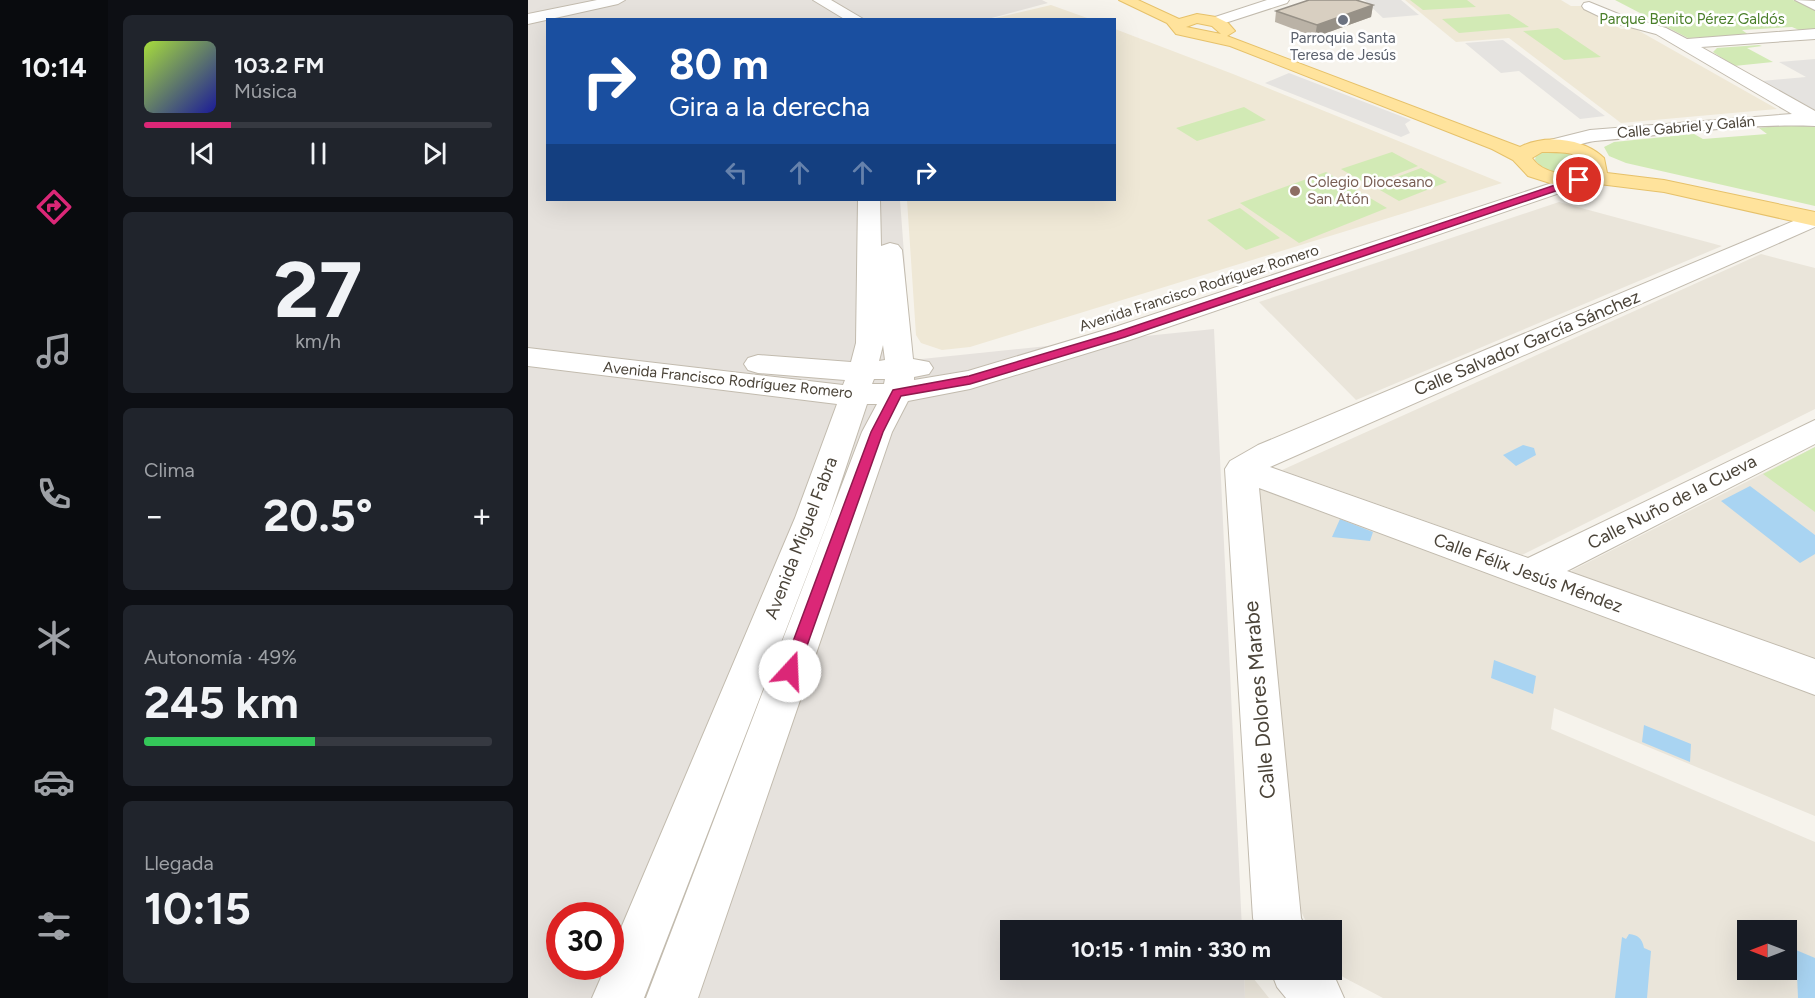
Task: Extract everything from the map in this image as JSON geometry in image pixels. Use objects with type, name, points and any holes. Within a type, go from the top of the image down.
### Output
[{"type":"main road","points":[[1126,0],[1178,25],[1179,29],[1186,33],[1202,27],[1235,42],[1486,139],[1557,178],[1589,162],[1815,212]]},
{"type":"main road","points":[[1138,0],[1176,14],[1216,34],[1221,24],[1236,36],[1465,120],[1549,145],[1589,162],[1664,186],[1815,219]]},
{"type":"main road","points":[[1528,164],[1527,149],[1549,145]]},
{"type":"street","points":[[528,17],[600,0]]},
{"type":"street","points":[[528,17],[618,0]]},
{"type":"street","points":[[803,0],[834,18]]},
{"type":"street","points":[[820,0],[854,18]]},
{"type":"street","points":[[1221,24],[1282,0]]},
{"type":"street","points":[[1802,0],[1815,6]]},
{"type":"street","points":[[1589,6],[1626,23],[1644,24],[1683,45],[1788,113]]},
{"type":"street","points":[[1683,45],[1815,34]]},
{"type":"street","name":"Calle Gabriel y Galán","points":[[1589,162],[1788,113],[1815,120]]},
{"type":"street","name":"Avenida Francisco Rodríguez Romero","points":[[528,357],[778,389],[858,383],[970,380],[1121,334],[1589,162]]},
{"type":"street","name":"Avenida Francisco Rodríguez Romero","points":[[899,382],[1520,186],[1536,177],[1528,164]]},
{"type":"street","name":"Avenida Miguel Fabra","points":[[618,998],[812,518],[858,383],[870,343],[868,201]]},
{"type":"street","points":[[887,201],[899,382]]},
{"type":"street","name":"Calle Salvador García Sánchez","points":[[1241,469],[1280,448],[1815,219]]},
{"type":"street","name":"Avenida Francisco Rodríguez Romero","points":[[528,337],[788,367],[858,383]]},
{"type":"street","name":"Avenida Miguel Fabra","points":[[672,998],[877,432],[899,382]]},
{"type":"street","name":"Calle Nuño de la Cueva","points":[[1530,573],[1815,431]]},
{"type":"street","name":"Calle Félix Jesús Méndez","points":[[1241,469],[1815,676]]},
{"type":"street","name":"Calle Dolores Marabe","points":[[1241,469],[1278,920]]},
{"type":"street","points":[[1304,980],[1318,998]]},
{"type":"shaded area","points":[[528,0],[1042,0],[1048,3],[992,18],[546,18],[546,201],[900,201],[912,360],[1214,329],[1242,920],[1000,920],[1000,980],[1244,980],[1245,998],[528,998]]},
{"type":"shaded area","points":[[1364,0],[1401,0],[1419,15],[1383,18]]},
{"type":"shaded area","points":[[1405,0],[1561,0],[1571,6],[1581,6],[1621,29],[1634,28],[1777,109],[1621,123],[1509,38],[1456,42]]},
{"type":"shaded area","points":[[1051,5],[1087,18],[995,18]]},
{"type":"shaded area","name":"Colegio Diocesano San Atón","points":[[1116,29],[1233,74],[1502,183],[970,347],[942,350],[921,343],[916,335],[907,201],[1116,201]]},
{"type":"shaded area","points":[[1503,40],[1605,116],[1580,119],[1519,71],[1501,73],[1465,43]]},
{"type":"shaded area","points":[[1815,59],[1815,110],[1762,81],[1806,77],[1779,62]]},
{"type":"shaded area","points":[[1289,73],[1411,120],[1405,124],[1410,133],[1401,137],[1265,83]]},
{"type":"shaded area","points":[[1559,202],[1722,246],[1356,400],[1259,302]]},
{"type":"shaded area","points":[[1761,254],[1815,268],[1815,409],[1522,555],[1282,470]]},
{"type":"shaded area","points":[[1815,447],[1815,661],[1573,575],[1571,571]]},
{"type":"shaded area","points":[[1259,489],[1815,692],[1815,816],[1554,708],[1551,729],[1815,842],[1815,998],[1383,998],[1342,976],[1342,920],[1305,920],[1301,911]]},
{"type":"shaded area","points":[[1244,980],[1255,980],[1269,998],[1245,998]]},
{"type":"green space","points":[[1410,0],[1467,0],[1476,7],[1423,10]]},
{"type":"green space","name":"Parque Benito Pérez Galdós","points":[[1615,0],[1793,0],[1815,10],[1815,29],[1799,30],[1792,27],[1742,30],[1749,35],[1688,38]]},
{"type":"green space","points":[[1509,14],[1529,27],[1459,33],[1442,19]]},
{"type":"green space","points":[[1558,28],[1601,57],[1564,60],[1523,31]]},
{"type":"green space","points":[[1762,46],[1747,48],[1773,62],[1734,66],[1713,52],[1717,48]]},
{"type":"green space","points":[[1244,107],[1266,120],[1197,141],[1176,128]]},
{"type":"green space","points":[[1796,124],[1815,127],[1815,206],[1626,163],[1609,156],[1604,147],[1614,142],[1694,134],[1703,139],[1767,134],[1759,128]]},
{"type":"green space","points":[[1392,152],[1418,166],[1368,185],[1341,169]]},
{"type":"green space","points":[[1544,152],[1573,155],[1582,162],[1584,167],[1579,171],[1566,174],[1552,171],[1539,165],[1535,160],[1536,155]]},
{"type":"green space","points":[[1421,168],[1447,182],[1399,201],[1373,186]]},
{"type":"green space","points":[[1326,172],[1387,208],[1299,243],[1240,203]]},
{"type":"green space","points":[[1240,208],[1280,238],[1246,250],[1207,220]]},
{"type":"green space","points":[[1815,447],[1815,512],[1763,474]]},
{"type":"water","points":[[1523,445],[1534,448],[1536,455],[1516,466],[1503,455]]},
{"type":"water","points":[[1750,486],[1815,535],[1815,554],[1800,563],[1721,501]]},
{"type":"water","points":[[1340,519],[1373,532],[1370,541],[1332,537]]},
{"type":"water","points":[[1494,660],[1536,676],[1533,694],[1491,678]]},
{"type":"water","points":[[1644,725],[1691,744],[1690,762],[1642,742]]},
{"type":"water","points":[[1629,934],[1639,938],[1644,948],[1651,951],[1647,998],[1615,998],[1622,937],[1626,939]]},
{"type":"water","points":[[1797,950],[1815,958],[1815,998],[1798,998]]},
{"type":"building","points":[[1309,0],[1356,0],[1373,5],[1317,25],[1276,11]]},
{"type":"place","name":"Parroquia Santa Teresa de Jesús","points":[[1343,20]]},
{"type":"place","name":"Colegio Diocesano San Atón","points":[[1295,191]]},
{"type":"route","points":[[790,671],[877,432],[897,393],[970,380],[1121,334],[1579,180]]}]
